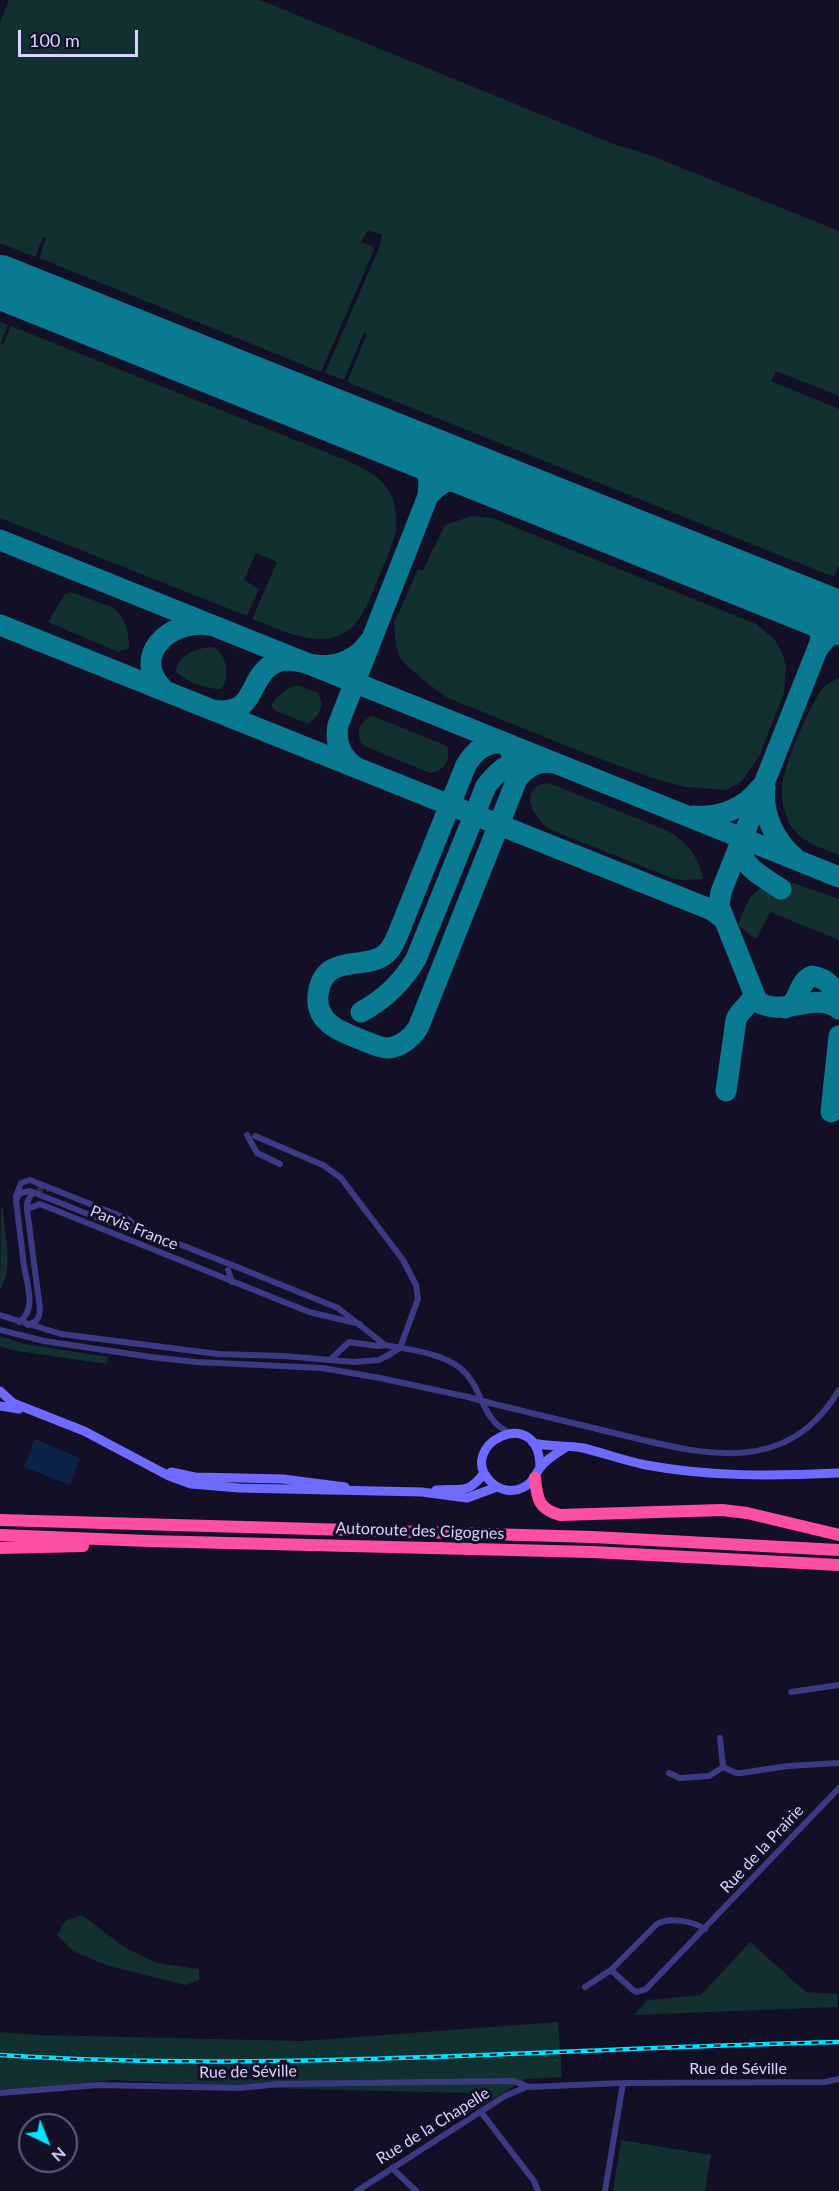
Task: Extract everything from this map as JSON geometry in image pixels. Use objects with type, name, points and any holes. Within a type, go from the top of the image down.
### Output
[{"type":"highway","points":[[538,1473],[537,1495],[542,1505],[550,1512],[560,1515],[722,1510],[747,1513],[839,1535]]},
{"type":"highway","name":"Autoroute des Cigognes","points":[[0,1520],[593,1537],[839,1550]]},
{"type":"highway","name":"Autoroute des Cigognes","points":[[0,1535],[593,1552],[839,1565]]},
{"type":"highway","points":[[0,1548],[148,1541]]},
{"type":"street","points":[[247,1136],[257,1153],[280,1164]]},
{"type":"street","points":[[0,1315],[62,1334],[218,1354],[354,1362],[379,1360],[400,1348],[418,1293],[404,1260],[341,1178],[323,1165],[255,1136]]},
{"type":"street","points":[[20,1322],[28,1314],[30,1307],[16,1200],[16,1192],[21,1183],[30,1180],[128,1219],[143,1232]]},
{"type":"street","points":[[16,1200],[20,1193],[30,1191],[123,1228],[151,1233],[338,1308],[385,1344],[429,1354],[460,1368],[476,1389],[493,1422],[510,1433],[526,1437],[533,1443],[538,1451],[538,1473]]},
{"type":"street","points":[[27,1325],[35,1322],[40,1309],[27,1209],[31,1195]]},
{"type":"street","name":"Parvis France","points":[[27,1209],[40,1204],[309,1312],[360,1324]]},
{"type":"street","points":[[228,1270],[232,1282]]},
{"type":"street","points":[[0,1330],[44,1341],[151,1357],[321,1368],[380,1378],[680,1449],[725,1453],[755,1452],[779,1445],[800,1434],[823,1414],[839,1390]]},
{"type":"street","points":[[331,1359],[349,1342],[378,1346],[385,1344]]},
{"type":"street","points":[[0,1390],[8,1400],[30,1411],[84,1431],[177,1480],[191,1484],[239,1488],[422,1492],[469,1488],[477,1483],[484,1473]]},
{"type":"street","points":[[0,1406],[30,1411]]},
{"type":"street","points":[[497,1487],[484,1473],[482,1465],[486,1448],[493,1440],[510,1433]]},
{"type":"street","points":[[533,1443],[583,1448],[644,1465],[687,1472],[732,1476],[839,1473]]},
{"type":"street","points":[[422,1492],[467,1498],[497,1487],[514,1491],[522,1488],[565,1448]]},
{"type":"street","points":[[151,1466],[195,1477],[322,1483],[362,1491]]},
{"type":"street","points":[[239,1488],[254,1478]]},
{"type":"street","points":[[791,1692],[839,1685]]},
{"type":"street","points":[[720,1738],[723,1767]]},
{"type":"street","points":[[723,1767],[741,1773],[788,1766],[839,1763]]},
{"type":"street","points":[[669,1773],[680,1778],[709,1776],[723,1767]]},
{"type":"street","name":"Rue de la Prairie","points":[[611,1970],[633,1990],[641,1992],[646,1989],[839,1788]]},
{"type":"street","points":[[585,1987],[611,1970],[649,1931],[662,1922],[672,1920],[695,1924],[705,1929]]},
{"type":"street","name":"Rue de Séville","points":[[0,2093],[98,2085],[240,2088],[279,2084],[497,2081],[527,2087],[623,2083],[825,2082],[839,2079]]},
{"type":"street","points":[[604,2191],[623,2083]]},
{"type":"street","name":"Rue de la Chapelle","points":[[357,2191],[512,2092],[527,2087]]},
{"type":"street","points":[[481,2112],[534,2181],[538,2191]]},
{"type":"street","points":[[392,2168],[416,2191]]},
{"type":"green space","points":[[9,0],[260,0],[616,145],[647,154],[839,231],[839,396],[776,371],[771,381],[839,409],[839,565],[834,577],[347,382],[367,334],[364,332],[344,380],[325,373],[379,248],[382,235],[368,230],[361,242],[372,246],[374,250],[321,372],[39,258],[46,239],[43,237],[35,257],[0,243],[0,23]]},
{"type":"green space","points":[[0,322],[8,325],[1,343],[3,345],[11,326],[348,461],[370,472],[386,486],[391,495],[396,516],[396,530],[387,558],[361,616],[350,629],[338,636],[324,639],[295,635],[252,619],[277,562],[256,553],[244,580],[259,589],[247,616],[0,518]]},
{"type":"green space","points":[[472,516],[492,518],[756,624],[775,640],[783,655],[786,668],[784,693],[759,757],[741,782],[726,790],[685,787],[655,779],[446,697],[402,661],[396,646],[394,623],[418,569],[423,570],[445,525]]},
{"type":"green space","points":[[71,592],[114,608],[126,626],[129,648],[118,652],[48,622],[65,594]]},
{"type":"green space","points":[[216,648],[225,662],[227,673],[221,689],[197,684],[176,672],[183,657],[198,649]]},
{"type":"green space","points":[[839,678],[839,855],[798,835],[789,823],[782,800],[782,791],[793,749],[814,703],[826,685]]},
{"type":"green space","points":[[298,685],[318,693],[320,698],[320,710],[316,718],[308,724],[274,710],[271,705],[283,692]]},
{"type":"green space","points":[[373,716],[447,746],[448,756],[445,764],[439,770],[430,773],[362,745],[359,736],[360,728],[368,718]]},
{"type":"green space","points":[[549,783],[666,830],[686,844],[695,856],[703,879],[674,879],[549,829],[537,817],[530,796],[533,790]]},
{"type":"green space","points":[[781,882],[793,883],[839,899],[839,940],[770,912],[756,939],[738,925],[749,900],[756,891]]},
{"type":"green space","points":[[1,1207],[3,1208],[8,1260],[0,1290]]},
{"type":"green space","points":[[0,1336],[25,1344],[108,1357],[107,1364],[11,1350],[0,1346]]},
{"type":"green space","points":[[82,1915],[124,1947],[157,1963],[199,1969],[199,1980],[186,1985],[106,1965],[73,1951],[57,1935],[65,1921]]},
{"type":"green space","points":[[750,1942],[806,1992],[838,1994],[837,2007],[634,2015],[648,2000],[701,1995]]},
{"type":"green space","points":[[558,2022],[562,2077],[526,2079],[477,2109],[468,2093],[301,2089],[113,2080],[0,2091],[0,2032],[40,2035],[303,2041]]},
{"type":"green space","points":[[621,2140],[711,2155],[705,2191],[613,2191]]},
{"type":"water","points":[[35,1439],[80,1458],[70,1485],[24,1467]]},
{"type":"taxiway","points":[[406,445],[426,466],[429,480],[428,496],[441,484],[455,478],[488,477]]},
{"type":"taxiway","points":[[354,766],[345,758],[340,748],[337,737],[338,725],[428,496]]},
{"type":"taxiway","points":[[0,540],[839,877]]},
{"type":"taxiway","points":[[784,596],[804,608],[814,618],[821,640],[721,892],[719,906],[757,1001],[767,1006],[777,1007],[820,1002],[839,1009]]},
{"type":"taxiway","points":[[0,625],[712,910],[724,919]]},
{"type":"taxiway","points":[[165,691],[155,678],[151,666],[158,643],[168,634],[180,628],[209,625]]},
{"type":"taxiway","points":[[819,647],[831,633],[839,630]]},
{"type":"taxiway","points":[[213,710],[227,711],[244,703],[263,672],[277,662],[294,660],[324,666],[339,664],[353,658],[369,642]]},
{"type":"taxiway","points":[[515,783],[517,772],[515,762],[505,743],[487,745],[478,751],[466,765],[394,944],[383,956],[374,960],[335,968],[327,973],[321,982],[318,1005],[321,1013],[331,1025],[346,1034],[385,1048],[401,1044],[415,1032],[517,779],[534,765],[544,762],[555,763]]},
{"type":"taxiway","points":[[361,1012],[392,990],[416,959],[486,786],[504,768],[527,759]]},
{"type":"taxiway","points":[[693,816],[730,811],[746,802],[760,788]]},
{"type":"taxiway","points":[[765,788],[766,808],[771,827],[781,844],[795,858]]},
{"type":"taxiway","points":[[743,839],[742,848],[746,863],[781,889]]},
{"type":"taxiway","points":[[785,1008],[794,1001],[804,983],[812,976],[827,982],[839,1005]]},
{"type":"taxiway","points":[[726,1091],[736,1020],[754,994]]},
{"type":"taxiway","points":[[831,1112],[839,1036]]},
{"type":"runway","points":[[0,282],[839,618]]},
{"type":"tunnel","points":[[31,1195],[36,1189],[49,1189]]},
{"type":"railway","points":[[0,2055],[105,2060],[315,2060],[839,2042]]}]
